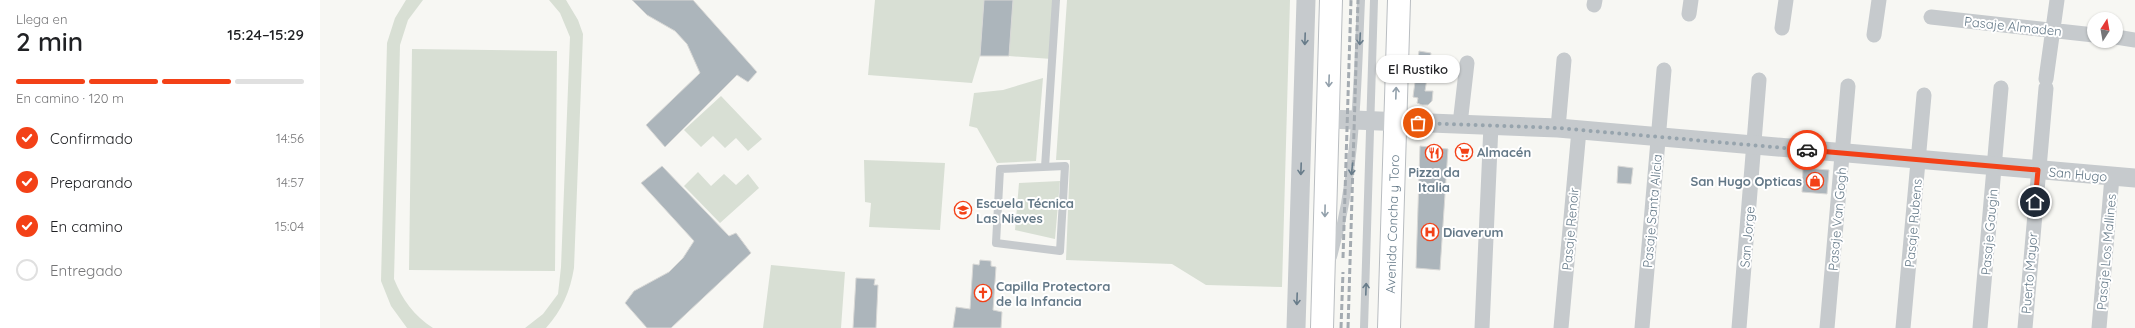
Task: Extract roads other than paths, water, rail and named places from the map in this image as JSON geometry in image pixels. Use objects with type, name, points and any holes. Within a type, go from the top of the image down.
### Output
[{"type":"main road","name":"Avenida Concha y Toro","points":[[1389,328],[1399,0]]},
{"type":"main road","points":[[1322,328],[1328,119],[1329,5]]},
{"type":"street","points":[[1296,328],[1306,0]]},
{"type":"street","points":[[1782,28],[1786,0]]},
{"type":"street","points":[[1874,35],[1879,0]]},
{"type":"street","name":"Puerto Mayor","points":[[2024,328],[2046,83],[2057,0]]},
{"type":"street","name":"Pasaje Almaden","points":[[1931,16],[2087,34]]},
{"type":"street","points":[[2123,38],[2135,40]]},
{"type":"street","points":[[1558,128],[1564,60]]},
{"type":"street","points":[[1460,124],[1467,63]]},
{"type":"street","name":"Pasaje Santa Alicia","points":[[1642,328],[1664,70]]},
{"type":"street","name":"San Jorge","points":[[1739,328],[1755,146],[1759,80]]},
{"type":"street","name":"Pasaje Van Gogh","points":[[1827,328],[1848,86]]},
{"type":"street","name":"Pasaje Gaugin","points":[[1980,328],[2001,88]]},
{"type":"street","name":"Pasaje Rubens","points":[[1903,328],[1924,95]]},
{"type":"street","name":"San Hugo","points":[[1328,119],[1558,128],[1994,167],[2135,178]]},
{"type":"street","points":[[1482,328],[1490,125]]},
{"type":"street","name":"Pasaje Renoir","points":[[1561,328],[1579,130]]},
{"type":"street","name":"Pasaje Los Mallines","points":[[2099,328],[2112,176]]},
{"type":"lane","points":[[1044,167],[1056,0]]},
{"type":"lane","points":[[1362,0],[1364,121],[1364,328]]},
{"type":"lane","points":[[1324,284],[1338,239],[1364,121],[1374,0]]},
{"type":"lane","points":[[1065,166],[1060,251],[996,243],[1000,169],[1044,167],[1065,166]]},
{"type":"railway","points":[[1343,258],[1351,0]]},
{"type":"railway","points":[[1348,328],[1358,0]]},
{"type":"railway","points":[[1341,328],[1343,272]]},
{"type":"place","name":"El Rustiko","points":[[1418,123]]},
{"type":"place","name":"Almacén","points":[[1464,152]]},
{"type":"place","name":"Pizza da Italia","points":[[1434,153]]},
{"type":"place","name":"San Hugo Opticas","points":[[1815,181]]},
{"type":"place","name":"Escuela Técnica Las Nieves","points":[[963,210]]},
{"type":"place","name":"Diaverum","points":[[1430,232]]},
{"type":"place","name":"Capilla Protectora de la Infancia","points":[[983,293]]}]
